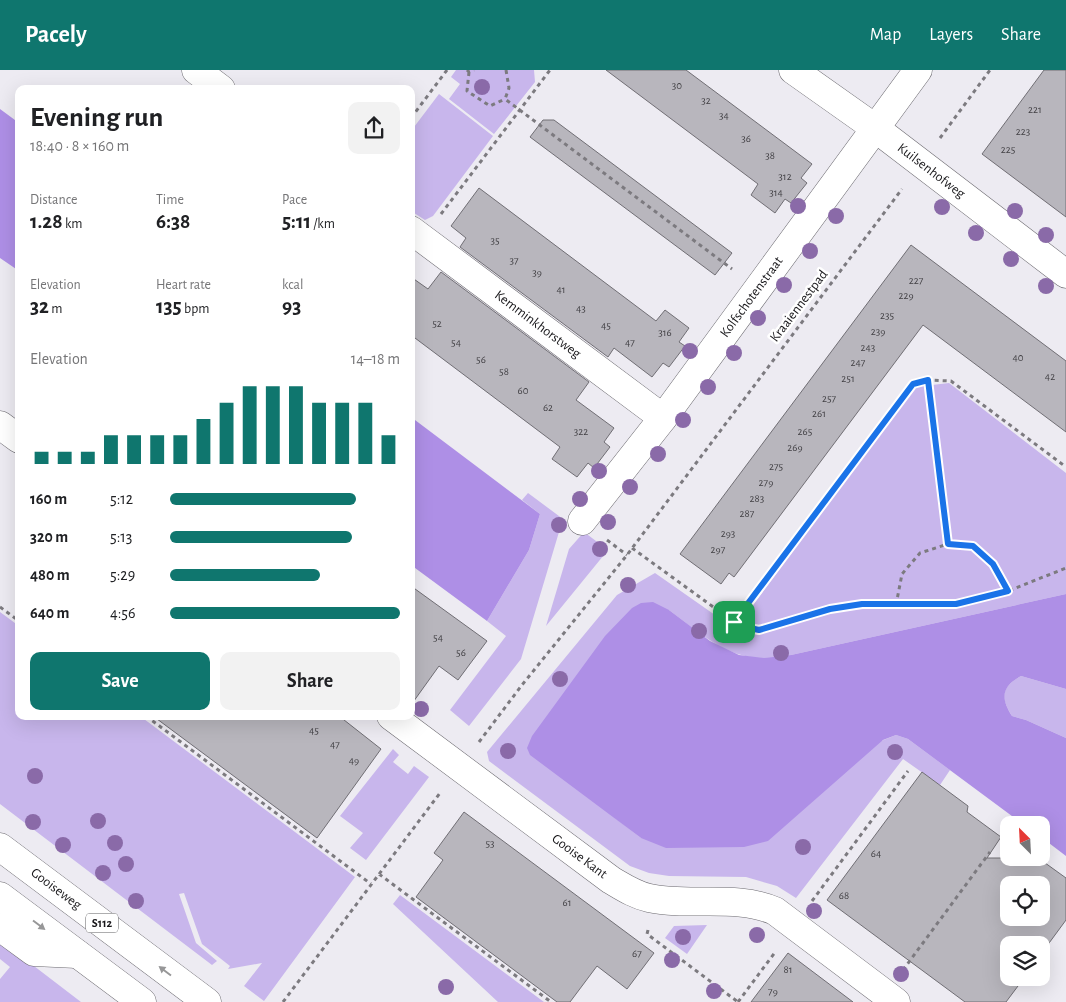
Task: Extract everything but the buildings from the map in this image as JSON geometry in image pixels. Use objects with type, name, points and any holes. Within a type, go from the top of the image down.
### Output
[{"type":"main road","points":[[196,70],[216,85]]},
{"type":"main road","name":"Kuilsenhofweg","points":[[794,70],[875,128],[1066,274]]},
{"type":"main road","name":"Kolfschotenstraat","points":[[582,521],[662,418],[918,70]]},
{"type":"main road","name":"Kemminkhorstweg","points":[[417,234],[662,418]]},
{"type":"main road","points":[[0,425],[15,436]]},
{"type":"main road","name":"Gooise Kant","points":[[396,720],[611,880],[629,891],[649,898],[674,902],[749,904],[763,907],[794,926],[896,1002]]},
{"type":"main road","name":"Gooiseweg","points":[[0,847],[206,1001]]},
{"type":"main road","points":[[0,896],[142,1002]]},
{"type":"main road","points":[[0,927],[34,952],[77,954]]},
{"type":"path","points":[[415,113],[447,70]]},
{"type":"path","points":[[474,70],[468,71],[467,91],[490,106],[505,99],[509,88],[506,70]]},
{"type":"path","points":[[417,234],[520,110],[550,70]]},
{"type":"path","name":"Kraaiennestpad","points":[[627,556],[990,70]]},
{"type":"path","points":[[505,99],[758,288]]},
{"type":"path","points":[[734,622],[913,384],[928,380],[951,381],[1066,467]]},
{"type":"path","points":[[928,380],[948,544]]},
{"type":"path","points":[[896,606],[902,574],[920,553],[948,544],[973,546],[993,564],[1008,591]]},
{"type":"path","points":[[632,548],[734,622],[741,626],[759,630],[830,609],[862,604],[896,606],[956,604],[1008,591],[1066,568]]},
{"type":"path","points":[[0,607],[15,618]]},
{"type":"path","points":[[151,720],[371,884]]},
{"type":"path","points":[[649,898],[648,934],[738,1002],[908,771]]},
{"type":"path","points":[[909,961],[990,852]]},
{"type":"path","points":[[379,874],[551,1002]]},
{"type":"shaded area","points":[[456,70],[534,70],[535,82],[494,134],[449,99],[460,84],[451,77]]},
{"type":"shaded area","points":[[439,94],[493,136],[433,216],[425,220],[415,214],[415,126]]},
{"type":"shaded area","points":[[0,109],[15,120],[15,268],[0,258]]},
{"type":"shaded area","points":[[949,383],[1066,473],[1066,594],[791,655],[767,658],[750,657],[725,649],[702,635],[669,610],[615,818],[641,838],[896,735],[908,739],[950,770],[940,785],[903,759],[796,898],[777,886],[746,877],[669,876],[649,873],[630,866],[489,761],[487,752],[617,595],[655,573],[735,629],[915,387]]},
{"type":"shaded area","points":[[415,420],[540,514],[529,550],[487,621],[415,568]]},
{"type":"shaded area","points":[[528,493],[567,522],[559,532],[521,659],[469,726],[450,710],[506,636],[487,621],[529,550],[540,514],[522,500]]},
{"type":"shaded area","points":[[584,532],[608,550],[546,626],[569,549]]},
{"type":"shaded area","points":[[1066,594],[1066,689],[1021,676],[1007,688],[1005,698],[1012,716],[1026,720],[1066,738],[1066,856],[1050,844],[1050,816],[1012,816],[908,739],[896,735],[883,740],[768,841],[744,847],[666,848],[641,838],[530,755],[527,748],[532,736],[605,636],[632,608],[641,603],[653,602],[669,610],[710,641],[739,655],[764,658],[791,655]]},
{"type":"shaded area","points":[[0,612],[15,623],[15,720],[145,720],[355,877],[264,1001],[244,986],[262,963],[228,969],[230,966],[202,944],[184,893],[179,894],[196,943],[217,961],[212,965],[0,804]]},
{"type":"shaded area","points":[[1021,676],[1066,689],[1066,738],[1026,720],[1012,716],[1004,698],[1004,693],[1014,680]]},
{"type":"shaded area","points":[[393,749],[399,755],[393,762],[408,774],[414,766],[429,777],[366,860],[350,848],[363,833],[340,816]]},
{"type":"shaded area","points":[[400,895],[544,1002],[498,1002],[393,904]]},
{"type":"shaded area","points":[[707,925],[687,954],[665,938],[674,926]]},
{"type":"shaded area","points":[[0,940],[81,1002],[0,1002],[0,979],[10,967],[0,959]]},
{"type":"route","points":[[928,380],[948,544],[973,546],[993,564],[1008,591],[956,604],[896,606],[862,604],[830,609],[759,630],[741,626],[734,622],[913,384],[928,380]]}]
